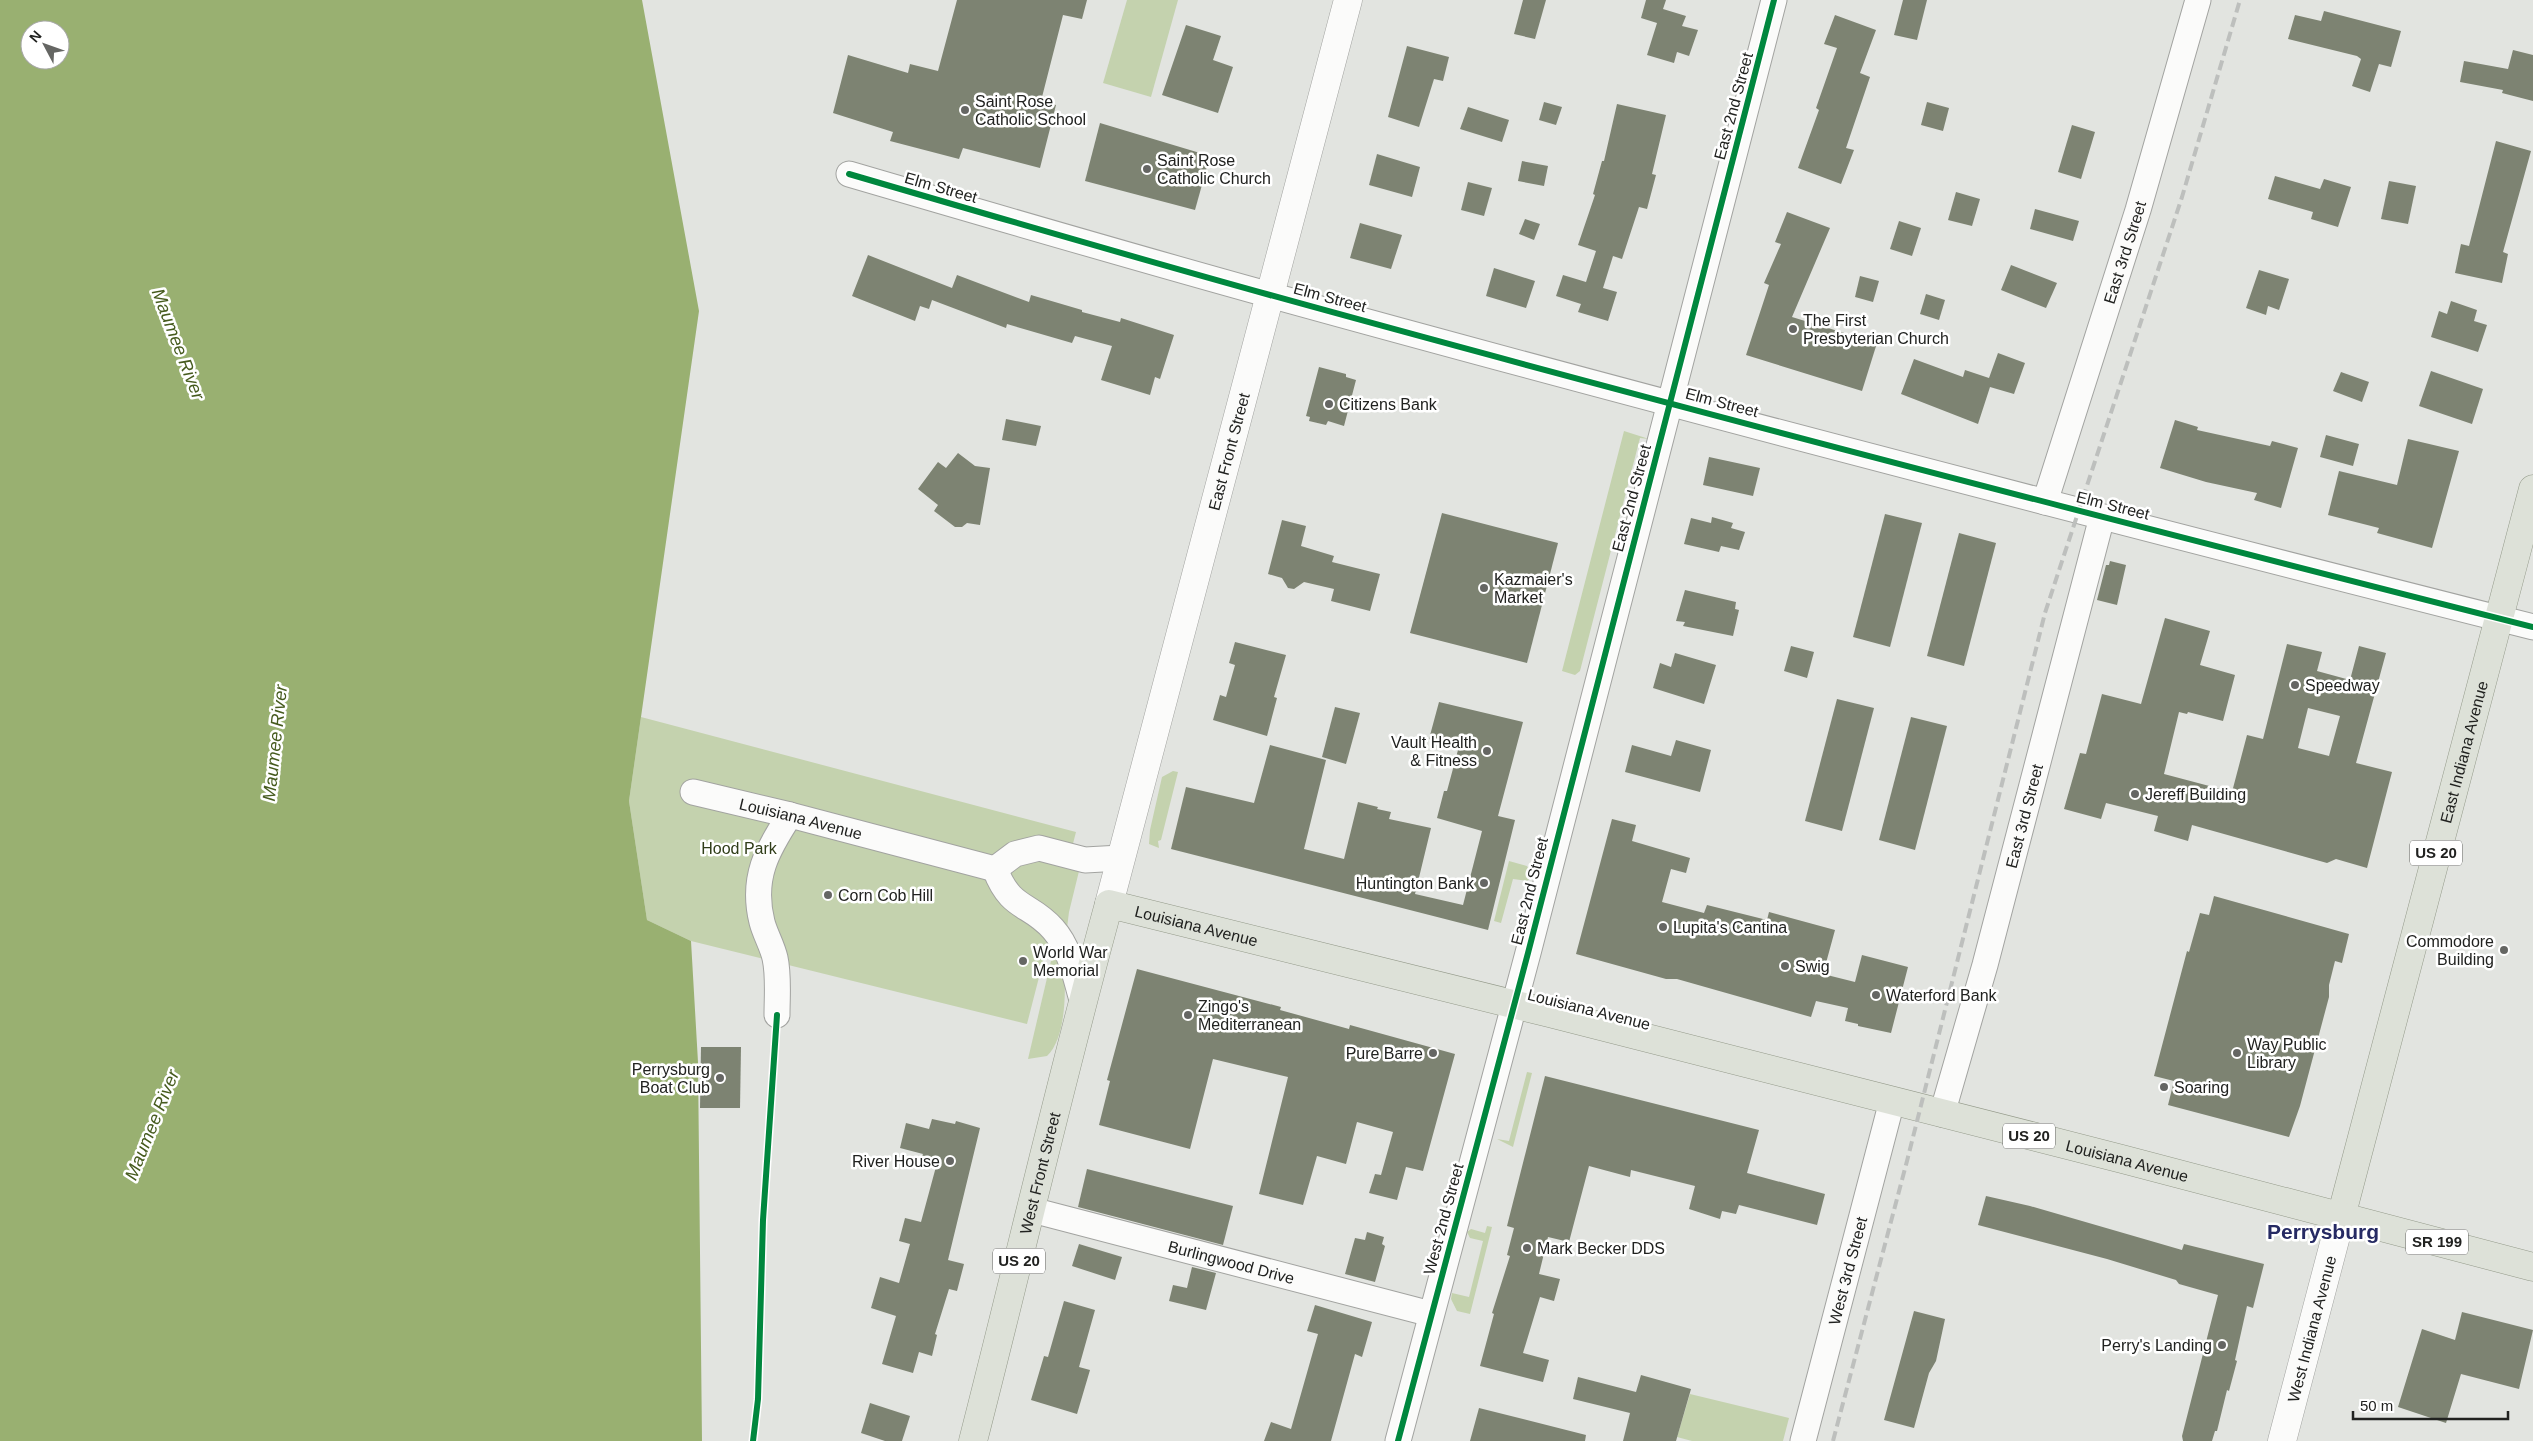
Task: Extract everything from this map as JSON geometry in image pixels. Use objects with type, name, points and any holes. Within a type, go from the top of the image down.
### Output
[{"type":"main road","name":"East Front Street","points":[[1109,904],[1268,295],[1348,0]]},
{"type":"main road","name":"East Indiana Avenue","points":[[2341,1217],[2533,489]]},
{"type":"main road","name":"Louisiana Avenue","points":[[1109,904],[1514,1004],[2533,1268]]},
{"type":"main road","name":"West Front Street","points":[[973,1441],[1032,1210],[1082,1000],[1109,904]]},
{"type":"main road","name":"West Indiana Avenue","points":[[2282,1441],[2341,1217]]},
{"type":"street","name":"East 2nd Street","points":[[1514,1004],[1774,0]]},
{"type":"street","name":"East 3rd Street","points":[[2045,502],[2138,210],[2198,0]]},
{"type":"street","name":"Elm Street","points":[[849,174],[1268,295],[2102,517],[2533,627]]},
{"type":"street","name":"East 3rd Street","points":[[1942,1114],[1987,955],[2102,517]]},
{"type":"street","name":"Louisiana Avenue","points":[[693,792],[790,815],[995,869]]},
{"type":"street","points":[[777,1015],[776,966],[760,914],[759,876],[763,860],[771,844],[790,815]]},
{"type":"street","points":[[1082,1000],[1069,956],[1060,938],[1040,918],[1010,898],[1002,886],[995,869],[1015,854],[1039,848],[1085,860],[1121,858]]},
{"type":"street","name":"West 2nd Street","points":[[1398,1441],[1514,1004]]},
{"type":"street","name":"West 3rd Street","points":[[1803,1441],[1892,1101]]},
{"type":"street","name":"Burlingwood Drive","points":[[1032,1210],[1431,1314]]},
{"type":"green space","points":[[1127,0],[1178,0],[1151,97],[1103,83]]},
{"type":"green space","points":[[1624,431],[1649,439],[1640,438],[1580,671],[1575,675],[1562,671]]},
{"type":"green space","name":"Hood Park","points":[[641,717],[1076,832],[1068,863],[1080,867],[1067,928],[1054,920],[1048,943],[1053,946],[1046,950],[1027,1024],[691,941],[647,920],[629,801]]},
{"type":"green space","points":[[1173,771],[1178,772],[1161,840],[1158,841],[1159,848],[1149,844],[1150,830],[1162,777]]},
{"type":"green space","points":[[1509,861],[1527,866],[1532,877],[1527,881],[1513,879],[1501,923],[1494,921]]},
{"type":"green space","points":[[1063,955],[1065,994],[1059,1036],[1047,1056],[1028,1059],[1051,961]]},
{"type":"green space","points":[[1527,1072],[1532,1073],[1513,1147],[1497,1139],[1509,1141]]},
{"type":"green space","points":[[1487,1226],[1492,1227],[1470,1314],[1457,1311],[1451,1299],[1452,1293],[1469,1297],[1483,1241],[1470,1238],[1467,1232],[1471,1229],[1485,1233]]},
{"type":"green space","points":[[1690,1394],[1789,1418],[1783,1441],[1692,1441],[1677,1437]]},
{"type":"water","name":"Maumee River","points":[[0,0],[642,0],[699,311],[629,801],[647,920],[691,941],[698,1062],[702,1441],[0,1441]]},
{"type":"building","points":[[957,0],[1087,0],[1082,19],[1063,15],[1041,101],[1056,105],[1040,168],[963,148],[959,159],[890,141],[893,132],[833,113],[848,55],[908,73],[910,64],[938,71]]},
{"type":"building","points":[[1523,0],[1546,0],[1535,39],[1514,34]]},
{"type":"building","points":[[1646,0],[1666,0],[1663,9],[1686,16],[1682,26],[1698,30],[1689,56],[1677,52],[1674,63],[1647,55],[1657,23],[1641,18]]},
{"type":"building","points":[[1903,0],[1927,0],[1917,40],[1894,35]]},
{"type":"building","points":[[2324,11],[2401,31],[2391,67],[2379,64],[2370,92],[2352,86],[2361,59],[2357,56],[2288,39],[2295,15],[2321,21]]},
{"type":"building","points":[[1835,15],[1876,30],[1860,73],[1870,77],[1846,148],[1854,150],[1841,184],[1798,168],[1819,110],[1816,108],[1837,48],[1824,44]]},
{"type":"building","points":[[1186,25],[1221,36],[1213,60],[1233,67],[1218,113],[1162,95]]},
{"type":"building","points":[[1407,46],[1449,57],[1443,81],[1434,79],[1419,127],[1388,117]]},
{"type":"building","points":[[2513,50],[2533,55],[2533,101],[2502,93],[2503,90],[2460,82],[2464,61],[2508,69]]},
{"type":"building","points":[[1544,102],[1562,107],[1556,125],[1539,120]]},
{"type":"building","points":[[1927,102],[1949,108],[1943,131],[1921,125]]},
{"type":"building","points":[[1617,104],[1666,115],[1652,174],[1656,175],[1647,209],[1639,207],[1622,259],[1613,256],[1603,288],[1617,292],[1608,321],[1578,312],[1581,304],[1556,296],[1563,275],[1586,282],[1596,251],[1578,245],[1595,195],[1593,194],[1602,161],[1604,161]]},
{"type":"building","points":[[1468,107],[1509,120],[1502,142],[1460,129]]},
{"type":"building","name":"Saint Rose Catholic Church","points":[[1100,123],[1210,156],[1195,210],[1085,181]]},
{"type":"building","points":[[2072,125],[2095,132],[2081,179],[2058,172]]},
{"type":"building","points":[[2496,141],[2531,151],[2503,252],[2508,254],[2502,283],[2455,273],[2461,244],[2469,246]]},
{"type":"building","points":[[1377,154],[1420,167],[1412,197],[1369,185]]},
{"type":"building","points":[[1522,161],[1548,166],[1544,186],[1518,181]]},
{"type":"building","points":[[2275,176],[2320,189],[2324,179],[2351,187],[2338,227],[2311,219],[2313,212],[2268,199]]},
{"type":"building","points":[[2389,181],[2416,186],[2408,224],[2381,219]]},
{"type":"building","points":[[1468,182],[1492,188],[1484,216],[1461,210]]},
{"type":"building","points":[[1956,192],[1980,199],[1972,226],[1948,220]]},
{"type":"building","points":[[2035,209],[2079,221],[2073,241],[2030,229]]},
{"type":"building","name":"The First Presbyterian Church","points":[[1787,212],[1830,228],[1792,317],[1877,343],[1862,391],[1746,355],[1769,285],[1764,283],[1781,244],[1775,242]]},
{"type":"building","points":[[1525,219],[1540,224],[1534,240],[1519,234]]},
{"type":"building","points":[[1899,221],[1921,228],[1912,256],[1890,249]]},
{"type":"building","points":[[1360,223],[1402,235],[1391,269],[1350,258]]},
{"type":"building","points":[[868,255],[952,288],[957,275],[1029,302],[1031,295],[1082,310],[1082,312],[1120,322],[1121,318],[1174,335],[1160,379],[1155,377],[1150,395],[1101,380],[1112,346],[1075,336],[1072,343],[1007,324],[1006,328],[932,300],[929,309],[920,306],[915,321],[852,296]]},
{"type":"building","points":[[2011,265],[2057,283],[2046,308],[2001,290]]},
{"type":"building","points":[[1494,268],[1535,281],[1526,308],[1486,296]]},
{"type":"building","points":[[2259,270],[2289,279],[2279,310],[2268,306],[2266,315],[2246,308]]},
{"type":"building","points":[[1860,276],[1879,281],[1873,302],[1855,297]]},
{"type":"building","points":[[1926,294],[1945,300],[1939,320],[1920,314]]},
{"type":"building","points":[[2451,301],[2477,310],[2474,321],[2487,325],[2478,352],[2431,337],[2439,311],[2447,314]]},
{"type":"building","points":[[1998,353],[2025,363],[2014,394],[1990,387],[1978,424],[1901,394],[1914,359],[1963,377],[1965,370],[1989,378]]},
{"type":"building","name":"Citizens Bank","points":[[1319,367],[1346,374],[1346,377],[1356,380],[1344,426],[1328,421],[1326,425],[1309,421],[1310,417],[1306,416]]},
{"type":"building","points":[[2431,371],[2483,389],[2472,424],[2419,406]]},
{"type":"building","points":[[2341,372],[2369,382],[2362,402],[2333,391]]},
{"type":"building","points":[[1006,419],[1041,426],[1036,446],[1002,440]]},
{"type":"building","points":[[2175,420],[2198,427],[2197,430],[2270,446],[2272,441],[2298,448],[2281,508],[2254,500],[2257,493],[2206,482],[2160,468]]},
{"type":"building","points":[[2326,435],[2359,444],[2353,466],[2320,457]]},
{"type":"building","points":[[2408,439],[2459,451],[2432,548],[2377,533],[2379,528],[2328,515],[2339,471],[2397,485]]},
{"type":"building","points":[[958,453],[975,466],[990,468],[980,525],[967,523],[962,527],[955,527],[934,511],[938,505],[918,489],[938,462],[946,468]]},
{"type":"building","points":[[1709,457],[1760,468],[1753,496],[1703,485]]},
{"type":"building","name":"Kazmaier's Market","points":[[1442,513],[1558,543],[1527,663],[1410,633]]},
{"type":"building","points":[[1885,514],[1922,523],[1890,647],[1853,637]]},
{"type":"building","points":[[1712,517],[1733,523],[1731,528],[1745,532],[1739,550],[1721,546],[1719,552],[1684,544],[1691,518],[1711,523]]},
{"type":"building","points":[[1282,520],[1306,526],[1301,546],[1334,556],[1332,562],[1380,574],[1370,611],[1331,601],[1334,589],[1304,582],[1294,589],[1288,588],[1282,578],[1268,574]]},
{"type":"building","points":[[1959,533],[1996,543],[1964,666],[1927,656]]},
{"type":"building","points":[[2110,561],[2126,565],[2117,605],[2097,600],[2106,565],[2109,565]]},
{"type":"building","points":[[1685,590],[1736,602],[1735,609],[1739,610],[1733,636],[1683,626],[1685,622],[1676,621]]},
{"type":"building","points":[[2165,618],[2210,631],[2200,665],[2235,675],[2223,721],[2188,712],[2187,714],[2179,712],[2164,774],[2232,792],[2247,735],[2263,739],[2287,644],[2322,652],[2317,671],[2350,680],[2359,646],[2386,653],[2356,763],[2392,772],[2367,868],[2336,859],[2327,863],[2192,825],[2188,841],[2154,831],[2158,816],[2106,803],[2101,819],[2064,809],[2080,753],[2086,754],[2102,694],[2141,704]],"holes":[[[2308,708],[2340,716],[2329,756],[2298,748]]]},
{"type":"building","points":[[1235,642],[1286,655],[1274,697],[1277,698],[1267,736],[1213,720],[1220,695],[1226,697],[1235,665],[1229,663]]},
{"type":"building","points":[[1791,646],[1814,652],[1807,678],[1784,671]]},
{"type":"building","points":[[1675,653],[1716,665],[1704,704],[1653,688],[1660,663],[1671,667]]},
{"type":"building","points":[[1837,699],[1874,708],[1842,831],[1805,821]]},
{"type":"building","points":[[1439,702],[1523,722],[1498,816],[1515,820],[1488,930],[1171,849],[1186,787],[1254,803],[1270,745],[1326,760],[1304,849],[1344,859],[1358,802],[1378,807],[1377,809],[1391,812],[1389,819],[1431,828],[1415,894],[1463,905],[1482,831],[1437,818],[1444,791],[1447,791],[1458,750],[1456,747],[1429,739]]},
{"type":"building","points":[[1335,707],[1360,713],[1346,764],[1322,757]]},
{"type":"building","points":[[1911,717],[1947,726],[1915,850],[1879,840]]},
{"type":"building","points":[[1676,740],[1711,750],[1700,792],[1625,772],[1632,745],[1671,756]]},
{"type":"building","points":[[1612,819],[1636,825],[1632,841],[1690,858],[1686,873],[1671,869],[1662,902],[1704,913],[1707,905],[1767,920],[1769,912],[1835,930],[1823,974],[1855,982],[1862,955],[1908,967],[1891,1033],[1858,1026],[1858,1024],[1845,1021],[1848,1008],[1816,1001],[1811,1017],[1677,979],[1666,979],[1576,954]]},
{"type":"building","name":"Way Public Library","points":[[2214,896],[2349,934],[2342,963],[2335,961],[2329,985],[2329,997],[2300,1106],[2289,1137],[2168,1105],[2174,1081],[2154,1076],[2187,951],[2189,952],[2200,913],[2209,915]]},
{"type":"building","points":[[1137,969],[1281,1007],[1280,1010],[1349,1029],[1350,1025],[1455,1054],[1423,1171],[1406,1167],[1397,1200],[1369,1193],[1375,1174],[1381,1175],[1393,1132],[1357,1122],[1346,1164],[1317,1156],[1303,1205],[1259,1194],[1288,1077],[1213,1059],[1190,1149],[1099,1125],[1110,1081],[1107,1080]]},
{"type":"building","name":"Perrysburg Boat Club","points":[[701,1047],[741,1047],[740,1108],[700,1108]]},
{"type":"building","points":[[1545,1076],[1759,1130],[1747,1173],[1825,1194],[1817,1225],[1739,1205],[1736,1214],[1722,1211],[1720,1219],[1689,1209],[1695,1186],[1631,1170],[1630,1177],[1589,1166],[1569,1242],[1548,1237],[1539,1274],[1560,1279],[1554,1301],[1540,1297],[1523,1353],[1549,1360],[1543,1382],[1480,1366],[1494,1314],[1492,1313],[1510,1256],[1507,1255],[1514,1228],[1507,1226]]},
{"type":"building","points":[[932,1119],[955,1124],[956,1121],[980,1128],[948,1260],[964,1264],[957,1291],[949,1289],[935,1334],[937,1335],[932,1356],[919,1352],[913,1373],[882,1364],[896,1316],[871,1308],[880,1277],[899,1283],[910,1244],[899,1241],[905,1218],[921,1222],[937,1163],[921,1158],[923,1154],[900,1148],[906,1123],[929,1129]]},
{"type":"building","points":[[1087,1169],[1233,1206],[1223,1245],[1078,1207]]},
{"type":"building","name":"Perry's Landing","points":[[1986,1196],[2030,1206],[2182,1250],[2184,1244],[2264,1264],[2253,1308],[2247,1306],[2235,1360],[2237,1361],[2229,1391],[2227,1390],[2217,1431],[2215,1431],[2212,1441],[2183,1441],[2182,1436],[2218,1295],[2179,1284],[2176,1280],[2107,1259],[1978,1225]]},
{"type":"building","points":[[1367,1232],[1384,1237],[1382,1244],[1385,1246],[1375,1282],[1345,1274],[1355,1238],[1365,1240]]},
{"type":"building","points":[[1079,1244],[1122,1257],[1115,1280],[1072,1266]]},
{"type":"building","points":[[1192,1267],[1216,1273],[1206,1310],[1169,1301],[1173,1285],[1187,1288]]},
{"type":"building","points":[[1064,1301],[1095,1310],[1079,1367],[1090,1370],[1077,1414],[1031,1400],[1044,1356],[1048,1357]]},
{"type":"building","points":[[1315,1305],[1372,1322],[1362,1357],[1355,1354],[1331,1441],[1264,1441],[1271,1422],[1291,1429],[1318,1334],[1307,1331]]},
{"type":"building","points":[[1914,1311],[1945,1319],[1936,1361],[1929,1373],[1914,1428],[1884,1420]]},
{"type":"building","points":[[2462,1312],[2533,1330],[2519,1389],[2461,1374],[2446,1423],[2398,1407],[2422,1329],[2455,1340]]},
{"type":"building","points":[[1641,1375],[1691,1389],[1676,1441],[1623,1441],[1630,1413],[1573,1399],[1578,1377],[1636,1392]]},
{"type":"building","points":[[870,1403],[910,1416],[902,1441],[885,1441],[861,1433]]},
{"type":"building","points":[[1479,1408],[1586,1435],[1585,1441],[1470,1441]]},
{"type":"railway","points":[[1833,1441],[1907,1161],[2045,613],[2182,197],[2240,0]]},
{"type":"cycle path","points":[[1398,1441],[1528,953],[1774,0]]},
{"type":"cycle path","points":[[849,174],[1217,280],[1585,381],[2058,506],[2533,627]]},
{"type":"cycle path","points":[[753,1441],[758,1399],[763,1220],[777,1015]]},
{"type":"place","name":"Saint Rose Catholic School","points":[[965,110]]},
{"type":"place","name":"Saint Rose Catholic Church","points":[[1147,169]]},
{"type":"place","name":"The First Presbyterian Church","points":[[1793,329]]},
{"type":"place","name":"Citizens Bank","points":[[1329,404]]},
{"type":"place","name":"Kazmaier's Market","points":[[1484,588]]},
{"type":"place","name":"Speedway","points":[[2295,685]]},
{"type":"place","name":"Vault Health & Fitness","points":[[1487,751]]},
{"type":"place","name":"Jereff Building","points":[[2135,794]]},
{"type":"place","name":"Huntington Bank","points":[[1484,883]]},
{"type":"place","name":"Corn Cob Hill","points":[[828,895]]},
{"type":"place","name":"Lupita's Cantina","points":[[1663,927]]},
{"type":"place","name":"Commodore Building","points":[[2504,950]]},
{"type":"place","name":"World War Memorial","points":[[1023,961]]},
{"type":"place","name":"Swig","points":[[1785,966]]},
{"type":"place","name":"Waterford Bank","points":[[1876,995]]},
{"type":"place","name":"Zingo's Mediterranean","points":[[1188,1015]]},
{"type":"place","name":"Pure Barre","points":[[1433,1053]]},
{"type":"place","name":"Way Public Library","points":[[2237,1053]]},
{"type":"place","name":"Perrysburg Boat Club","points":[[720,1078]]},
{"type":"place","name":"Soaring","points":[[2164,1087]]},
{"type":"place","name":"River House","points":[[950,1161]]},
{"type":"place","name":"Mark Becker DDS","points":[[1527,1248]]},
{"type":"place","name":"Perry's Landing","points":[[2222,1345]]},
{"type":"district","name":"Perrysburg","points":[[2323,1232]]}]
